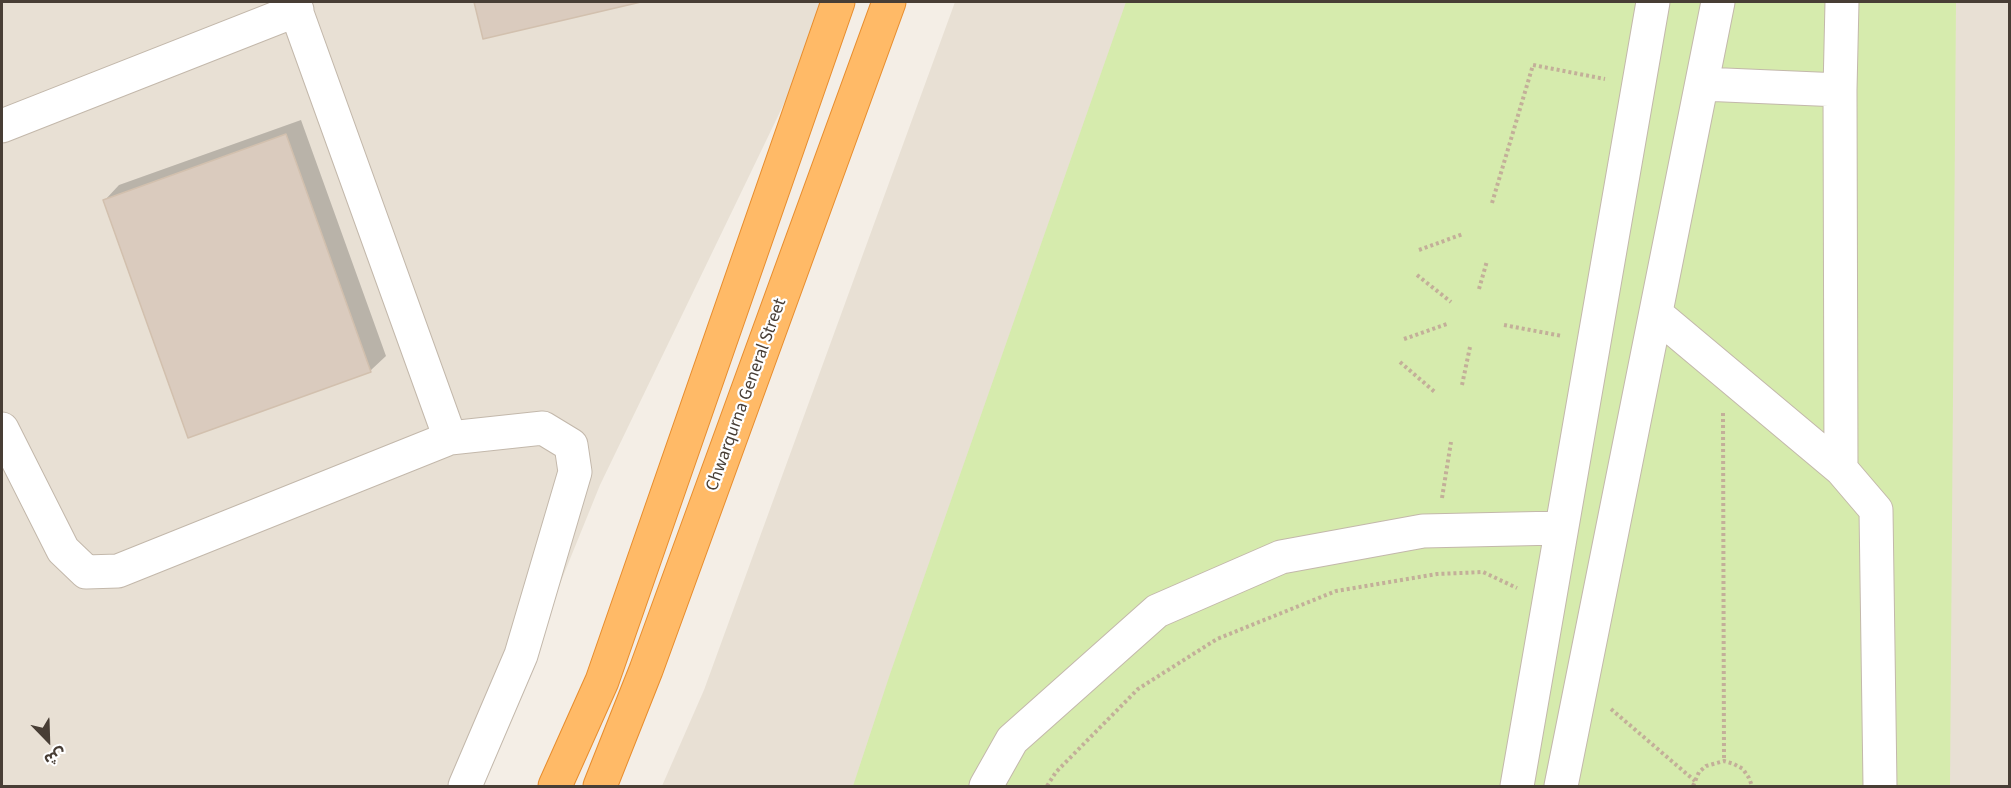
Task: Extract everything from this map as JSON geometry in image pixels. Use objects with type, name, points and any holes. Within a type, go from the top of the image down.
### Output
[{"type":"highway","points":[[555,786],[602,681],[838,2]]},
{"type":"highway","name":"Chwarqurna General Street","points":[[600,786],[651,659],[888,2]]},
{"type":"street","points":[[1516,786],[1653,2]]},
{"type":"street","points":[[1561,786],[1718,2]]},
{"type":"street","points":[[1841,469],[1840,90],[1842,2]]},
{"type":"street","points":[[2,126],[295,6],[450,438]]},
{"type":"street","points":[[1702,84],[1840,90]]},
{"type":"street","points":[[1656,314],[1841,469],[1876,510],[1880,786]]},
{"type":"street","points":[[2,429],[63,550],[86,572],[118,571],[450,438],[543,428],[571,445],[575,471],[521,655],[465,786]]},
{"type":"street","points":[[986,786],[1012,740],[1157,611],[1281,557],[1436,531],[1560,528]]},
{"type":"path","points":[[1492,203],[1533,65],[1638,86]]},
{"type":"path","points":[[1419,250],[1463,234]]},
{"type":"path","points":[[1479,289],[1487,261]]},
{"type":"path","points":[[1417,275],[1451,302]]},
{"type":"path","points":[[1404,339],[1447,324]]},
{"type":"path","points":[[1504,326],[1567,336]]},
{"type":"path","points":[[1462,385],[1470,347]]},
{"type":"path","points":[[1400,362],[1436,393]]},
{"type":"path","points":[[1723,370],[1724,761]]},
{"type":"path","points":[[1436,531],[1451,442]]},
{"type":"path","points":[[1047,786],[1056,772],[1138,689],[1218,639],[1336,591],[1437,574],[1483,572],[1523,591]]},
{"type":"path","points":[[1581,684],[1695,781]]},
{"type":"path","points":[[1693,786],[1706,766],[1724,761],[1743,769],[1752,786]]},
{"type":"shaded area","points":[[2,2],[833,2],[600,485],[478,786],[2,786]]},
{"type":"shaded area","points":[[955,2],[2009,2],[2009,786],[662,786],[704,690]]},
{"type":"green space","points":[[1126,2],[1956,2],[1950,786],[853,786],[890,674]]},
{"type":"building","points":[[474,2],[641,2],[483,39]]},
{"type":"building","points":[[286,134],[371,372],[188,438],[103,200]]}]
